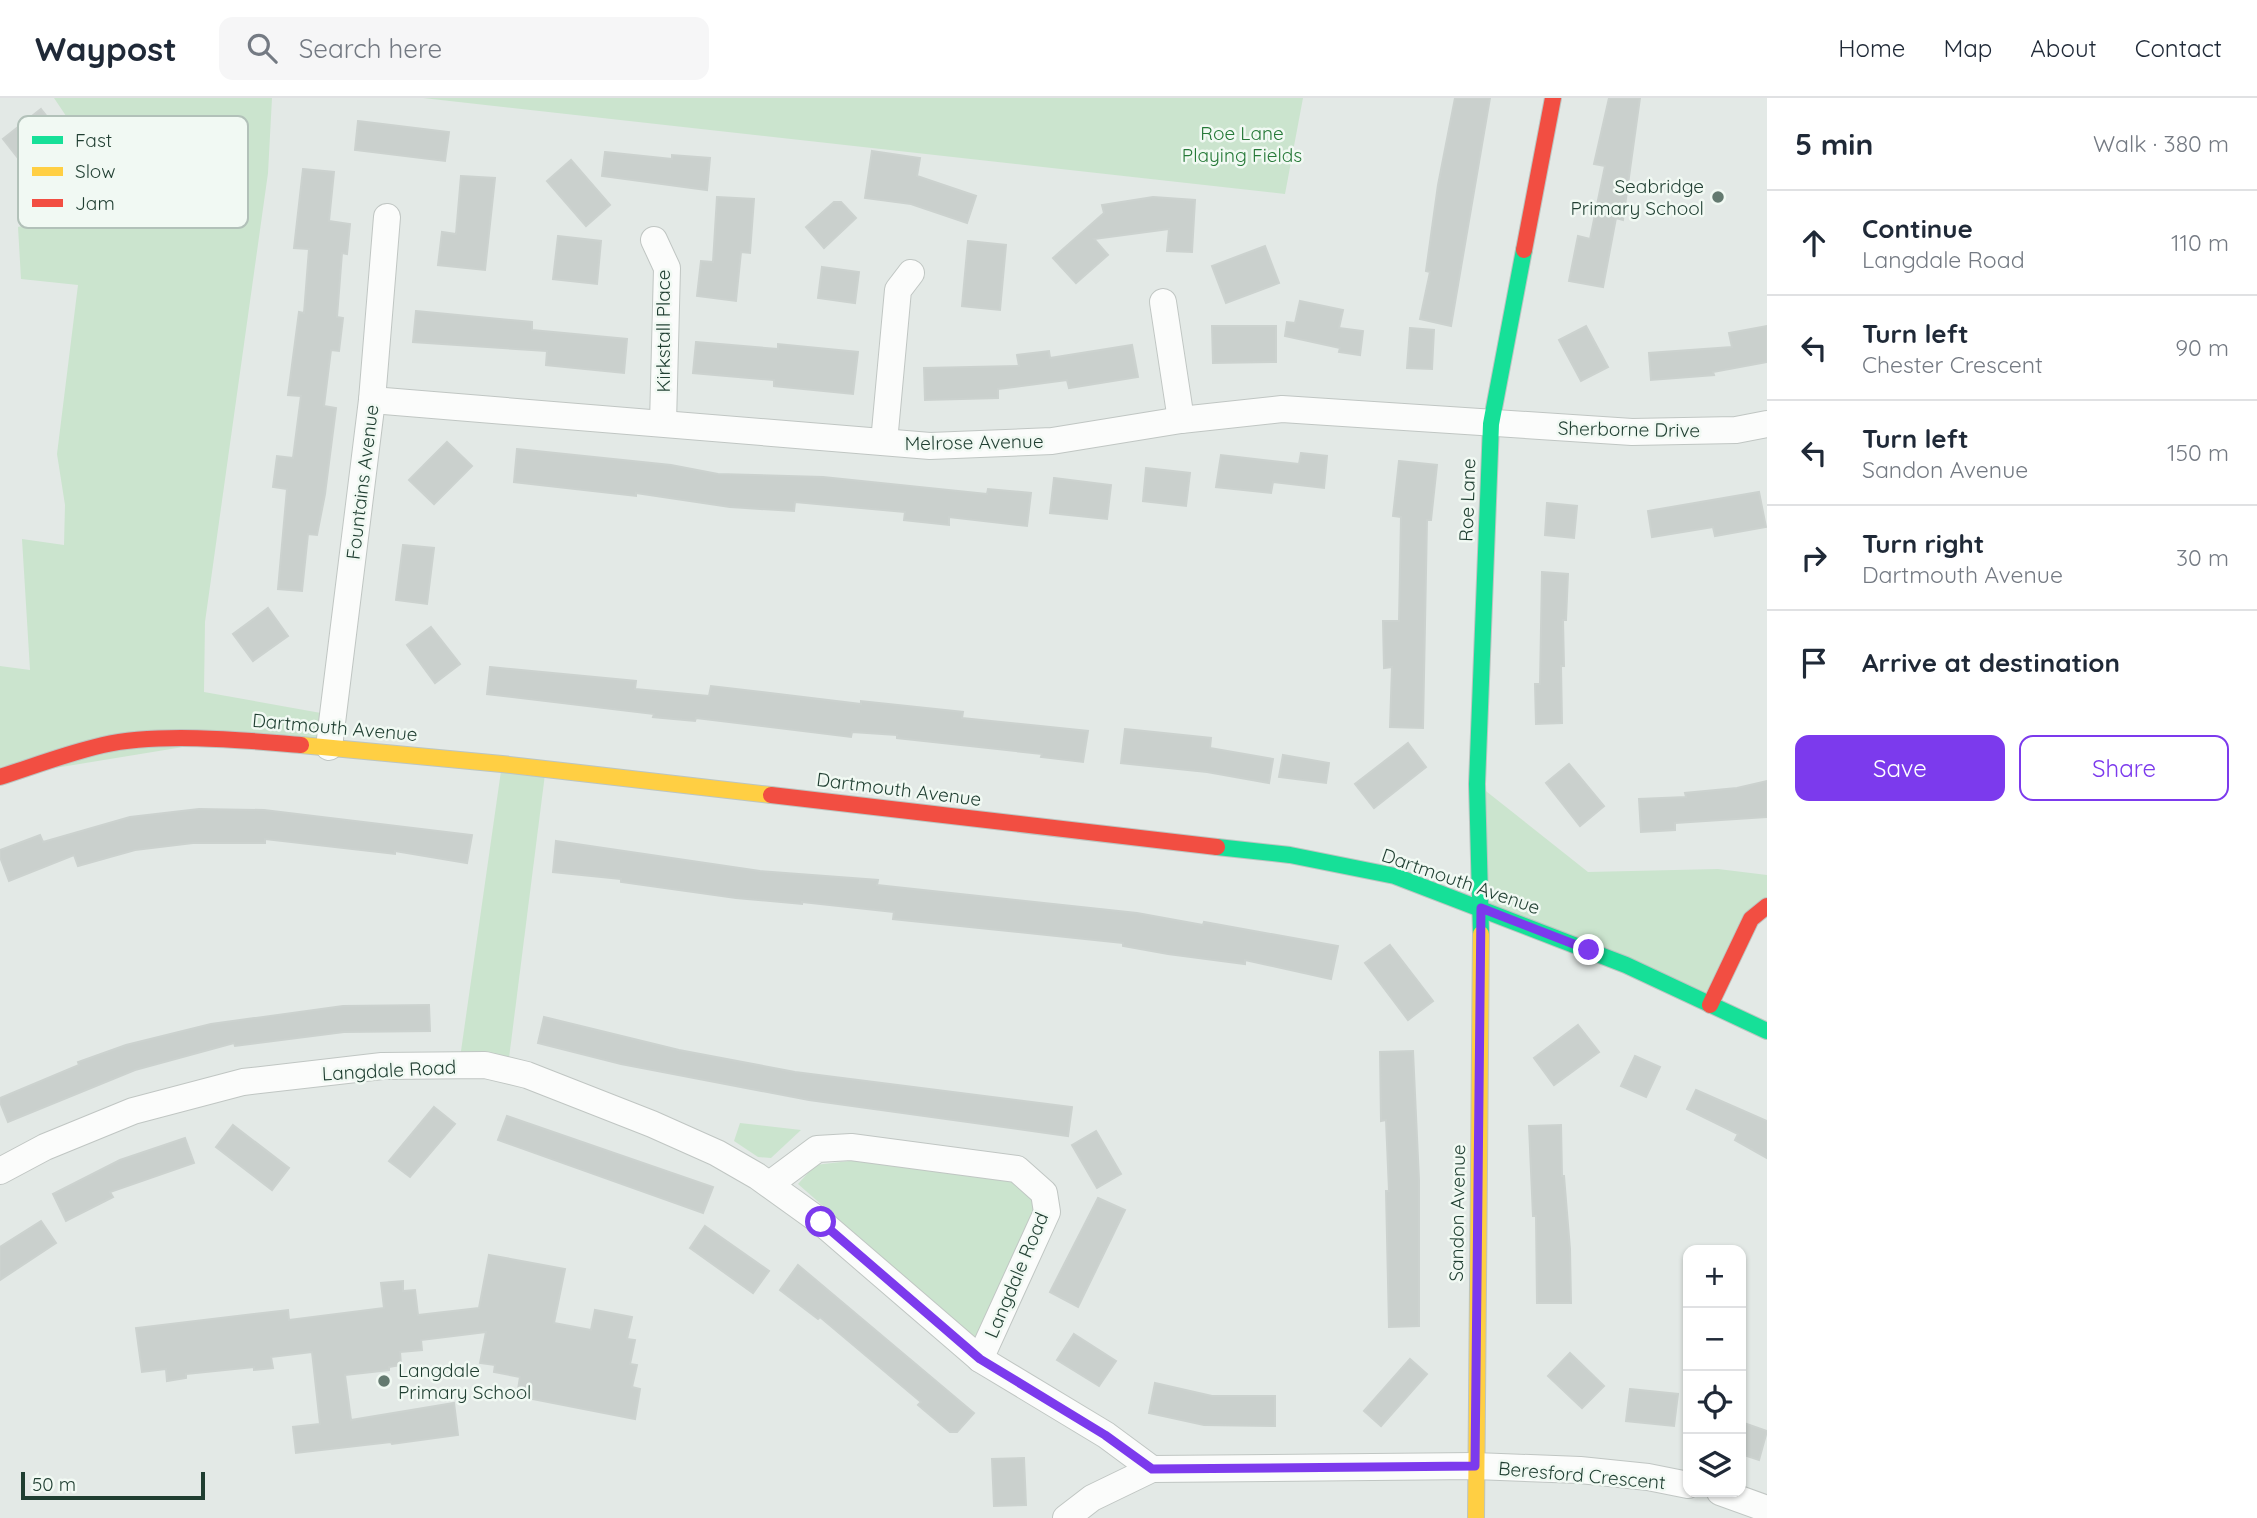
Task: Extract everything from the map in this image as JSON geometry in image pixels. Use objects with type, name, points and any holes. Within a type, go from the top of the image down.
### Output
[{"type":"street","name":"Roe Lane","points":[[1481,908],[1477,881],[1477,784],[1491,424],[1553,98]]},
{"type":"street","name":"Fountains Avenue","points":[[329,747],[372,400],[387,217]]},
{"type":"street","name":"Kirkstall Place","points":[[654,240],[667,268],[663,423]]},
{"type":"street","points":[[884,442],[898,290],[911,273]]},
{"type":"street","points":[[1163,302],[1181,420]]},
{"type":"street","name":"Melrose Avenue","points":[[372,400],[930,446],[1052,441],[1181,420],[1282,409],[1491,424]]},
{"type":"street","name":"Sherborne Drive","points":[[1491,424],[1632,432],[1736,430],[1767,424]]},
{"type":"street","name":"Dartmouth Avenue","points":[[0,778],[103,745],[128,741],[232,739],[329,747],[1290,855],[1395,876],[1626,965],[1767,1031]]},
{"type":"street","points":[[1710,1005],[1751,919],[1767,906]]},
{"type":"street","name":"Sandon Avenue","points":[[1476,1518],[1481,908]]},
{"type":"street","name":"Langdale Road","points":[[0,1171],[45,1147],[133,1111],[243,1082],[382,1066],[485,1065],[527,1075],[652,1124],[717,1153],[770,1184],[821,1222],[980,1359],[1105,1435],[1152,1469]]},
{"type":"street","name":"Langdale Road","points":[[770,1184],[797,1161],[819,1149],[851,1147],[1017,1169],[1044,1193],[1047,1212],[980,1359]]},
{"type":"street","name":"Beresford Crescent","points":[[1152,1469],[1475,1466],[1580,1470],[1648,1477],[1683,1484]]},
{"type":"street","points":[[1066,1518],[1092,1498],[1152,1469]]},
{"type":"street","points":[[1734,1497],[1767,1509]]},
{"type":"green space","points":[[54,98],[272,98],[268,173],[205,622],[204,692],[332,715],[329,747],[232,739],[0,777],[0,666],[30,670],[22,539],[64,545],[65,505],[57,454],[78,285],[21,279],[18,228],[248,228],[248,116],[66,116]]},
{"type":"green space","name":"Roe Lane Playing Fields","points":[[423,98],[1303,98],[1285,194]]},
{"type":"green space","points":[[502,764],[545,774],[508,1066],[459,1065]]},
{"type":"green space","points":[[1477,784],[1588,872],[1718,869],[1767,875],[1767,906],[1710,1005],[1481,908]]},
{"type":"green space","points":[[740,1123],[801,1130],[771,1158],[758,1157],[734,1141]]},
{"type":"green space","points":[[858,1160],[1021,1183],[1037,1206],[979,1343],[798,1184],[815,1165]]},
{"type":"building","points":[[1455,98],[1490,98],[1451,326],[1420,319],[1430,272],[1426,271],[1438,185]]},
{"type":"building","points":[[1609,98],[1640,98],[1623,220],[1616,218],[1603,287],[1569,281],[1578,236],[1590,239],[1605,166],[1594,164]]},
{"type":"building","points":[[41,109],[47,116],[32,116]]},
{"type":"building","points":[[358,121],[449,132],[445,161],[355,150]]},
{"type":"building","points":[[18,127],[18,158],[3,139]]},
{"type":"building","points":[[872,151],[920,158],[917,176],[976,196],[967,223],[911,204],[865,198]]},
{"type":"building","points":[[605,152],[672,159],[672,155],[710,158],[707,190],[602,176]]},
{"type":"building","points":[[571,160],[610,205],[586,226],[547,181]]},
{"type":"building","points":[[303,169],[334,172],[329,221],[350,224],[347,254],[342,253],[337,317],[343,318],[339,351],[331,350],[324,406],[336,408],[325,494],[317,535],[308,534],[302,591],[278,589],[287,489],[273,487],[277,456],[293,458],[301,396],[288,395],[299,312],[304,313],[309,249],[294,248]]},
{"type":"building","points":[[461,176],[495,178],[485,270],[438,265],[442,232],[456,234]]},
{"type":"building","points":[[717,197],[754,199],[750,253],[741,252],[736,301],[697,296],[701,261],[713,262]]},
{"type":"building","points":[[1153,197],[1195,200],[1192,252],[1167,251],[1169,229],[1094,239],[1108,255],[1076,283],[1053,258],[1104,213],[1102,205]]},
{"type":"building","points":[[834,202],[841,202],[856,218],[824,248],[806,227]]},
{"type":"building","points":[[558,236],[601,241],[597,284],[553,279]]},
{"type":"building","points":[[968,241],[1006,245],[1000,310],[962,306]]},
{"type":"building","points":[[1265,246],[1279,283],[1226,303],[1212,266]]},
{"type":"building","points":[[822,267],[859,272],[855,303],[818,298]]},
{"type":"building","points":[[1300,301],[1343,310],[1339,328],[1363,331],[1360,355],[1339,352],[1340,348],[1285,336],[1287,322],[1295,323]]},
{"type":"building","points":[[416,311],[532,322],[532,330],[627,339],[624,373],[546,365],[547,351],[413,342]]},
{"type":"building","points":[[1212,326],[1276,326],[1276,362],[1213,363]]},
{"type":"building","points":[[1586,326],[1608,367],[1581,381],[1559,340]]},
{"type":"building","points":[[1767,326],[1767,362],[1713,372],[1714,375],[1651,380],[1649,353],[1732,347],[1729,333]]},
{"type":"building","points":[[1410,328],[1434,330],[1432,369],[1407,368]]},
{"type":"building","points":[[696,342],[778,349],[778,344],[858,352],[853,394],[774,386],[774,380],[693,373]]},
{"type":"building","points":[[1132,345],[1138,377],[1069,388],[1067,380],[998,389],[998,398],[925,400],[924,368],[1019,366],[1017,355],[1049,351],[1050,358]]},
{"type":"building","points":[[447,442],[472,466],[434,504],[409,480]]},
{"type":"building","points":[[517,449],[671,465],[718,474],[823,477],[987,494],[988,489],[1031,493],[1027,526],[949,517],[949,525],[904,520],[905,512],[795,502],[794,511],[730,507],[636,493],[636,496],[514,482]]},
{"type":"building","points":[[1301,453],[1327,456],[1324,488],[1273,482],[1271,493],[1216,487],[1221,455],[1299,464]]},
{"type":"building","points":[[1399,461],[1437,465],[1431,520],[1427,520],[1423,728],[1390,727],[1392,667],[1384,668],[1383,621],[1399,621],[1401,517],[1393,516]]},
{"type":"building","points":[[1146,468],[1190,473],[1186,506],[1143,501]]},
{"type":"building","points":[[1054,478],[1111,485],[1107,519],[1050,513]]},
{"type":"building","points":[[1759,492],[1766,527],[1715,536],[1713,527],[1652,537],[1648,511]]},
{"type":"building","points":[[1547,503],[1577,506],[1574,538],[1545,535]]},
{"type":"building","points":[[403,545],[434,548],[427,604],[396,600]]},
{"type":"building","points":[[1542,572],[1568,574],[1566,620],[1563,620],[1564,666],[1561,666],[1562,723],[1536,724],[1535,684],[1540,684]]},
{"type":"building","points":[[268,608],[288,636],[253,661],[233,634]]},
{"type":"building","points":[[431,627],[460,664],[435,683],[407,645]]},
{"type":"building","points":[[490,667],[636,681],[635,689],[709,696],[711,686],[861,704],[861,701],[963,712],[962,718],[1088,731],[1083,762],[1041,757],[1042,754],[897,738],[897,735],[852,732],[851,737],[696,718],[695,721],[653,717],[654,714],[487,694]]},
{"type":"building","points":[[1125,729],[1211,738],[1210,748],[1273,759],[1269,783],[1207,772],[1121,763]]},
{"type":"building","points":[[1408,743],[1426,767],[1374,808],[1355,784]]},
{"type":"building","points":[[1283,755],[1329,763],[1326,783],[1279,777]]},
{"type":"building","points":[[1569,764],[1604,806],[1580,826],[1546,783]]},
{"type":"building","points":[[1767,781],[1767,817],[1675,823],[1675,830],[1641,832],[1639,799],[1686,797],[1685,793],[1737,788]]},
{"type":"building","points":[[199,809],[264,810],[472,835],[467,863],[395,851],[395,854],[265,839],[265,843],[193,843],[135,850],[78,866],[74,855],[9,881],[0,857],[0,850],[40,835],[43,842],[130,817]]},
{"type":"building","points":[[556,841],[760,871],[878,880],[877,885],[1137,913],[1338,946],[1331,979],[1245,960],[1245,964],[1168,954],[1123,946],[1123,943],[893,919],[894,912],[736,898],[621,882],[621,879],[553,872]]},
{"type":"building","points":[[1390,945],[1433,1001],[1408,1020],[1365,963]]},
{"type":"building","points":[[429,1005],[430,1031],[344,1032],[235,1046],[234,1043],[135,1070],[8,1122],[0,1102],[0,1098],[79,1065],[78,1062],[126,1045],[211,1024],[343,1006]]},
{"type":"building","points":[[544,1017],[679,1050],[795,1072],[1072,1107],[1068,1136],[809,1100],[621,1064],[538,1043]]},
{"type":"building","points":[[1578,1025],[1599,1052],[1554,1085],[1534,1058]]},
{"type":"building","points":[[1413,1051],[1419,1180],[1419,1326],[1389,1327],[1386,1191],[1389,1191],[1386,1120],[1381,1121],[1380,1052]]},
{"type":"building","points":[[1635,1056],[1660,1067],[1646,1097],[1621,1086]]},
{"type":"building","points":[[1696,1090],[1767,1121],[1767,1158],[1735,1140],[1738,1134],[1687,1109]]},
{"type":"building","points":[[434,1107],[455,1124],[410,1177],[389,1161]]},
{"type":"building","points":[[507,1116],[713,1187],[703,1213],[498,1140]]},
{"type":"building","points":[[233,1125],[289,1168],[272,1190],[216,1147]]},
{"type":"building","points":[[1561,1125],[1571,1303],[1537,1303],[1536,1216],[1533,1216],[1529,1126]]},
{"type":"building","points":[[1096,1131],[1121,1174],[1097,1188],[1072,1145]]},
{"type":"building","points":[[185,1138],[194,1163],[110,1192],[113,1197],[66,1221],[53,1194],[120,1160]]},
{"type":"building","points":[[1098,1198],[1125,1210],[1078,1307],[1050,1292]]},
{"type":"building","points":[[41,1221],[56,1243],[0,1280],[0,1247]]},
{"type":"building","points":[[705,1226],[769,1271],[753,1293],[690,1248]]},
{"type":"building","points":[[489,1255],[565,1269],[554,1323],[591,1330],[595,1310],[632,1317],[627,1339],[635,1340],[630,1364],[637,1365],[632,1387],[640,1389],[635,1419],[517,1396],[520,1377],[494,1372],[495,1365],[480,1363],[486,1332],[421,1340],[422,1350],[400,1352],[401,1365],[389,1367],[389,1370],[345,1375],[351,1420],[454,1403],[458,1435],[392,1444],[296,1453],[293,1427],[320,1424],[312,1352],[271,1357],[273,1368],[254,1370],[254,1367],[186,1374],[186,1378],[167,1381],[166,1369],[142,1372],[136,1328],[288,1310],[289,1320],[384,1308],[381,1283],[403,1281],[403,1291],[415,1290],[418,1315],[479,1308]]},
{"type":"building","points":[[798,1265],[974,1413],[957,1432],[950,1432],[918,1405],[921,1402],[820,1317],[818,1319],[780,1290]]},
{"type":"building","points":[[1074,1334],[1116,1361],[1099,1386],[1057,1360]]},
{"type":"building","points":[[1570,1353],[1604,1386],[1582,1408],[1548,1376]]},
{"type":"building","points":[[1410,1359],[1427,1374],[1381,1426],[1364,1411]]},
{"type":"building","points":[[1155,1383],[1212,1396],[1275,1396],[1275,1426],[1204,1425],[1149,1413]]},
{"type":"building","points":[[1630,1389],[1678,1394],[1674,1426],[1626,1421]]},
{"type":"building","points":[[1746,1424],[1767,1431],[1759,1460],[1746,1456]]},
{"type":"building","points":[[1024,1458],[1026,1505],[994,1506],[992,1459]]},
{"type":"traffic: fast","points":[[1481,934],[1477,784],[1491,424],[1524,250]]},
{"type":"traffic: fast","points":[[1217,847],[1290,855],[1395,876],[1626,965],[1767,1031]]},
{"type":"traffic: slow","points":[[301,745],[502,764],[771,795]]},
{"type":"traffic: slow","points":[[1476,1518],[1481,934]]},
{"type":"traffic: jam","points":[[1524,250],[1553,98]]},
{"type":"traffic: jam","points":[[0,777],[77,752],[125,741],[201,738],[301,745]]},
{"type":"traffic: jam","points":[[771,795],[1217,847]]},
{"type":"traffic: jam","points":[[1710,1005],[1751,919],[1767,906]]},
{"type":"place","name":"Seabridge Primary School","points":[[1718,197]]},
{"type":"place","name":"Langdale Primary School","points":[[384,1381]]},
{"type":"route","points":[[821,1222],[980,1359],[1105,1435],[1152,1469],[1331,1465],[1475,1466],[1481,908],[1589,950]]}]
